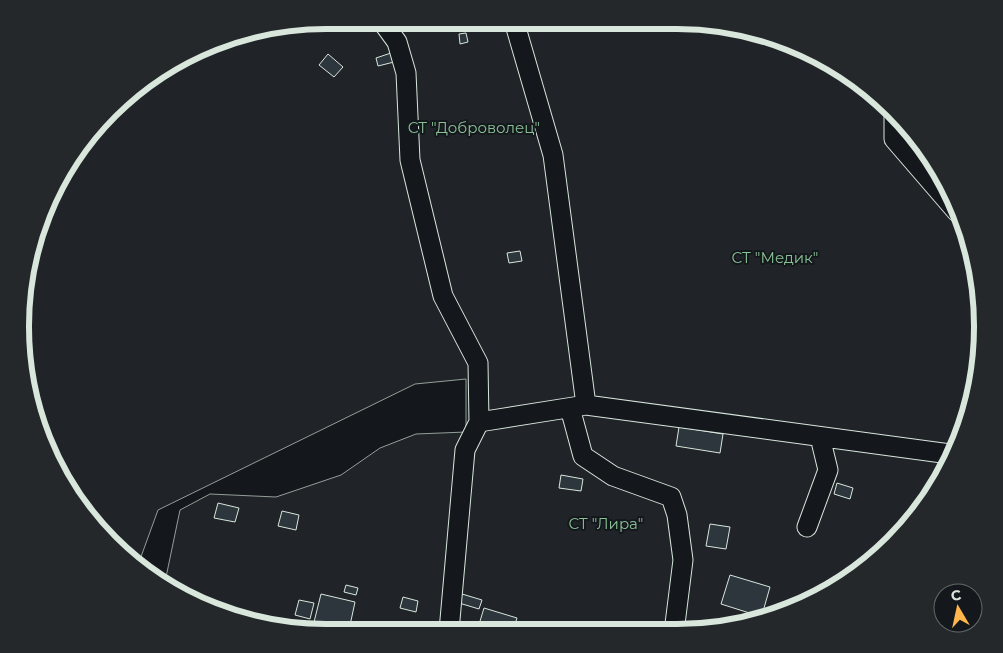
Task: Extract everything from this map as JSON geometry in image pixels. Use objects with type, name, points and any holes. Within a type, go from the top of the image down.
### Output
[{"type":"street","points":[[388,29],[397,42],[406,73],[410,160],[444,296],[478,363],[479,422],[465,450],[450,624]]},
{"type":"street","points":[[516,29],[553,155],[583,456],[613,476],[671,497],[678,515],[683,560],[675,624]]},
{"type":"street","points":[[894,124],[894,139],[946,199]]},
{"type":"street","points":[[479,422],[578,407],[946,453]]},
{"type":"street","points":[[807,526],[828,470],[820,437]]},
{"type":"green space","points":[[307,29],[696,29],[735,34],[790,51],[808,59],[858,90],[887,116],[913,145],[944,195],[952,213],[969,268],[974,307],[974,346],[969,385],[952,440],[924,492],[913,508],[887,537],[858,563],[842,574],[790,602],[735,619],[696,624],[307,624],[268,619],[213,602],[166,577],[180,510],[210,494],[276,497],[341,475],[380,448],[416,434],[466,432],[466,379],[415,384],[158,510],[140,559],[116,537],[90,508],[59,458],[51,440],[34,385],[29,346],[31,288],[39,249],[51,213],[59,195],[90,145],[116,116],[145,90],[195,59],[213,51],[268,34]]},
{"type":"building","points":[[466,33],[468,42],[460,44],[459,34]]},
{"type":"building","points":[[391,53],[394,62],[378,66],[376,58]]},
{"type":"building","points":[[328,54],[343,67],[334,77],[319,65]]},
{"type":"building","points":[[520,251],[522,261],[509,263],[507,253]]},
{"type":"building","points":[[679,427],[723,434],[720,453],[676,446]]},
{"type":"building","points":[[561,475],[583,479],[581,491],[559,488]]},
{"type":"building","points":[[837,483],[853,488],[850,499],[834,494]]},
{"type":"building","points":[[218,503],[239,508],[235,522],[214,518]]},
{"type":"building","points":[[282,511],[299,515],[296,530],[278,526]]},
{"type":"building","points":[[710,524],[730,527],[726,549],[706,546]]},
{"type":"building","points":[[730,575],[770,587],[763,611],[753,614],[721,604]]},
{"type":"building","points":[[346,585],[358,588],[356,595],[344,592]]},
{"type":"building","points":[[321,594],[355,602],[350,624],[323,624],[314,622]]},
{"type":"building","points":[[462,594],[482,600],[479,609],[459,603]]},
{"type":"building","points":[[403,597],[418,601],[416,612],[400,608]]},
{"type":"building","points":[[299,600],[314,603],[310,619],[295,615]]},
{"type":"building","points":[[484,608],[517,618],[515,624],[479,624]]},
{"type":"park label","name":"СТ \"Доброволец\"","points":[[474,127]]},
{"type":"park label","name":"СТ \"Медик\"","points":[[775,257]]},
{"type":"park label","name":"СТ \"Лира\"","points":[[606,523]]}]
